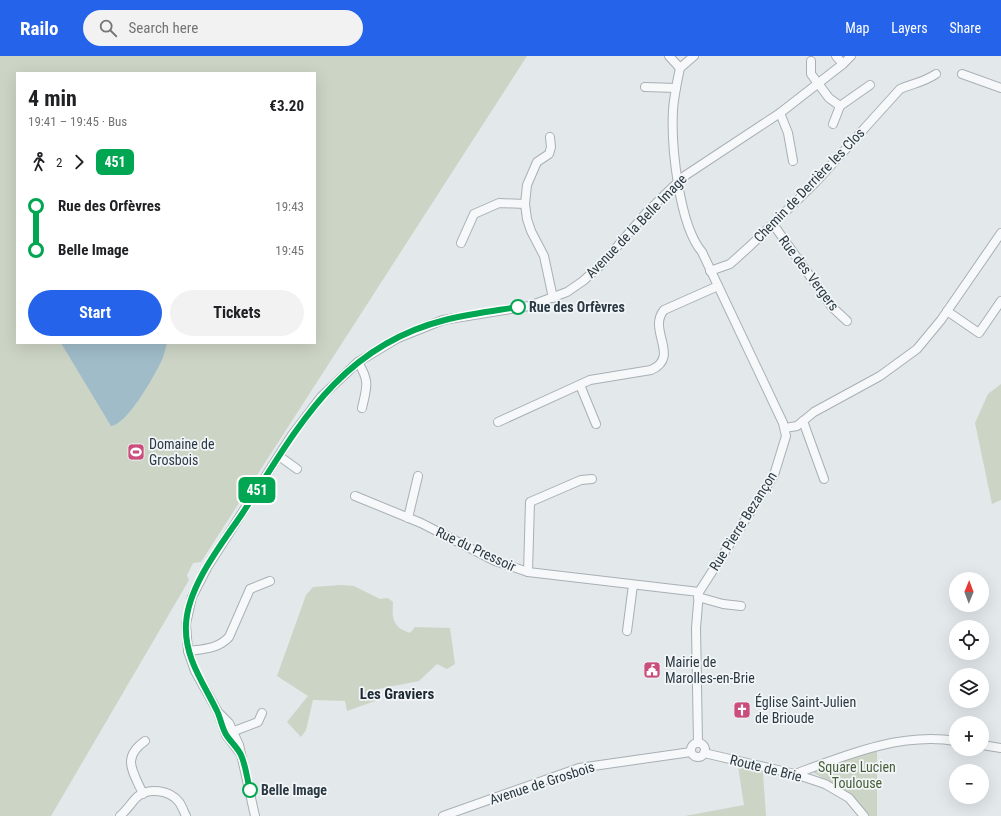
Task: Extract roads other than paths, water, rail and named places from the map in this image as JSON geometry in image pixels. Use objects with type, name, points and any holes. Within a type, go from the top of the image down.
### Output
[{"type":"street","points":[[669,56],[680,68]]},
{"type":"street","points":[[694,56],[680,68],[676,88],[673,124],[674,149],[688,225],[785,428],[792,428],[804,421],[814,412],[880,376],[896,365],[929,335],[1001,233]]},
{"type":"street","points":[[836,56],[843,64]]},
{"type":"street","name":"Avenue de la Belle Image","points":[[255,816],[239,745],[229,733],[229,723],[218,712],[195,671],[188,651],[186,624],[192,597],[208,566],[305,417],[321,397],[358,362],[398,338],[443,320],[529,306],[567,292],[583,281],[603,263],[647,212],[693,169],[780,113],[843,64],[851,56]]},
{"type":"street","points":[[811,62],[811,74],[829,98],[840,106]]},
{"type":"street","name":"Chemin de Derrière les Clos","points":[[710,271],[730,264],[773,224],[815,183],[900,89],[923,82],[936,74]]},
{"type":"street","points":[[962,74],[1001,87]]},
{"type":"street","points":[[833,124],[840,106],[870,85]]},
{"type":"street","points":[[645,87],[676,88]]},
{"type":"street","points":[[780,113],[788,133],[793,161]]},
{"type":"street","points":[[550,137],[551,147],[549,154],[537,162],[527,185],[526,204],[527,219],[531,231],[544,256],[553,298]]},
{"type":"street","points":[[461,243],[474,214],[499,203],[526,204]]},
{"type":"street","name":"Rue des Vergers","points":[[773,224],[832,307],[847,321]]},
{"type":"street","points":[[498,422],[596,378],[651,370],[657,367],[663,360],[664,352],[658,325],[659,315],[664,310],[718,286]]},
{"type":"street","points":[[947,311],[979,333],[1001,301]]},
{"type":"street","points":[[358,362],[366,376],[367,386],[362,408]]},
{"type":"street","points":[[580,385],[596,424]]},
{"type":"street","points":[[804,421],[824,479]]},
{"type":"street","name":"Rue Pierre Bezançon","points":[[698,743],[696,628],[698,594],[774,475],[786,436],[785,428]]},
{"type":"street","points":[[279,456],[297,469]]},
{"type":"street","points":[[408,518],[418,476]]},
{"type":"street","points":[[528,572],[530,502],[581,480],[592,479]]},
{"type":"street","name":"Rue du Pressoir","points":[[355,496],[408,518],[495,561],[528,572],[698,594],[723,604],[741,606]]},
{"type":"street","points":[[188,651],[215,647],[223,644],[229,638],[250,589],[270,581]]},
{"type":"street","points":[[627,631],[633,585]]},
{"type":"street","points":[[229,733],[258,722],[262,713]]},
{"type":"street","points":[[795,774],[891,742],[926,739],[949,741]]},
{"type":"street","points":[[143,794],[131,766],[131,759],[136,747],[145,741]]},
{"type":"street","points":[[698,743],[703,746],[704,752],[700,757],[696,757],[691,752],[692,746],[698,743]]},
{"type":"street","points":[[989,746],[1001,748]]},
{"type":"street","name":"Avenue de Grosbois","points":[[443,816],[579,768],[691,752]]},
{"type":"street","name":"Route de Brie","points":[[704,752],[795,774],[831,788],[849,798],[864,816]]},
{"type":"street","points":[[120,816],[137,796],[147,792],[162,791],[171,795],[179,802],[186,816]]},
{"type":"water","points":[[62,344],[167,344],[160,363],[138,401],[124,418],[111,426]]},
{"type":"place","name":"Rue des Orfèvres","points":[[518,307]]},
{"type":"place","name":"Domaine de Grosbois","points":[[136,452]]},
{"type":"place","name":"Mairie de Marolles-en-Brie","points":[[652,670]]},
{"type":"place","name":"Église Saint-Julien de Brioude","points":[[742,710]]},
{"type":"place","name":"Belle Image","points":[[250,790]]},
{"type":"district","name":"Les Graviers","points":[[397,694]]},
{"type":"park label","name":"Square Lucien Toulouse","points":[[857,776]]}]
